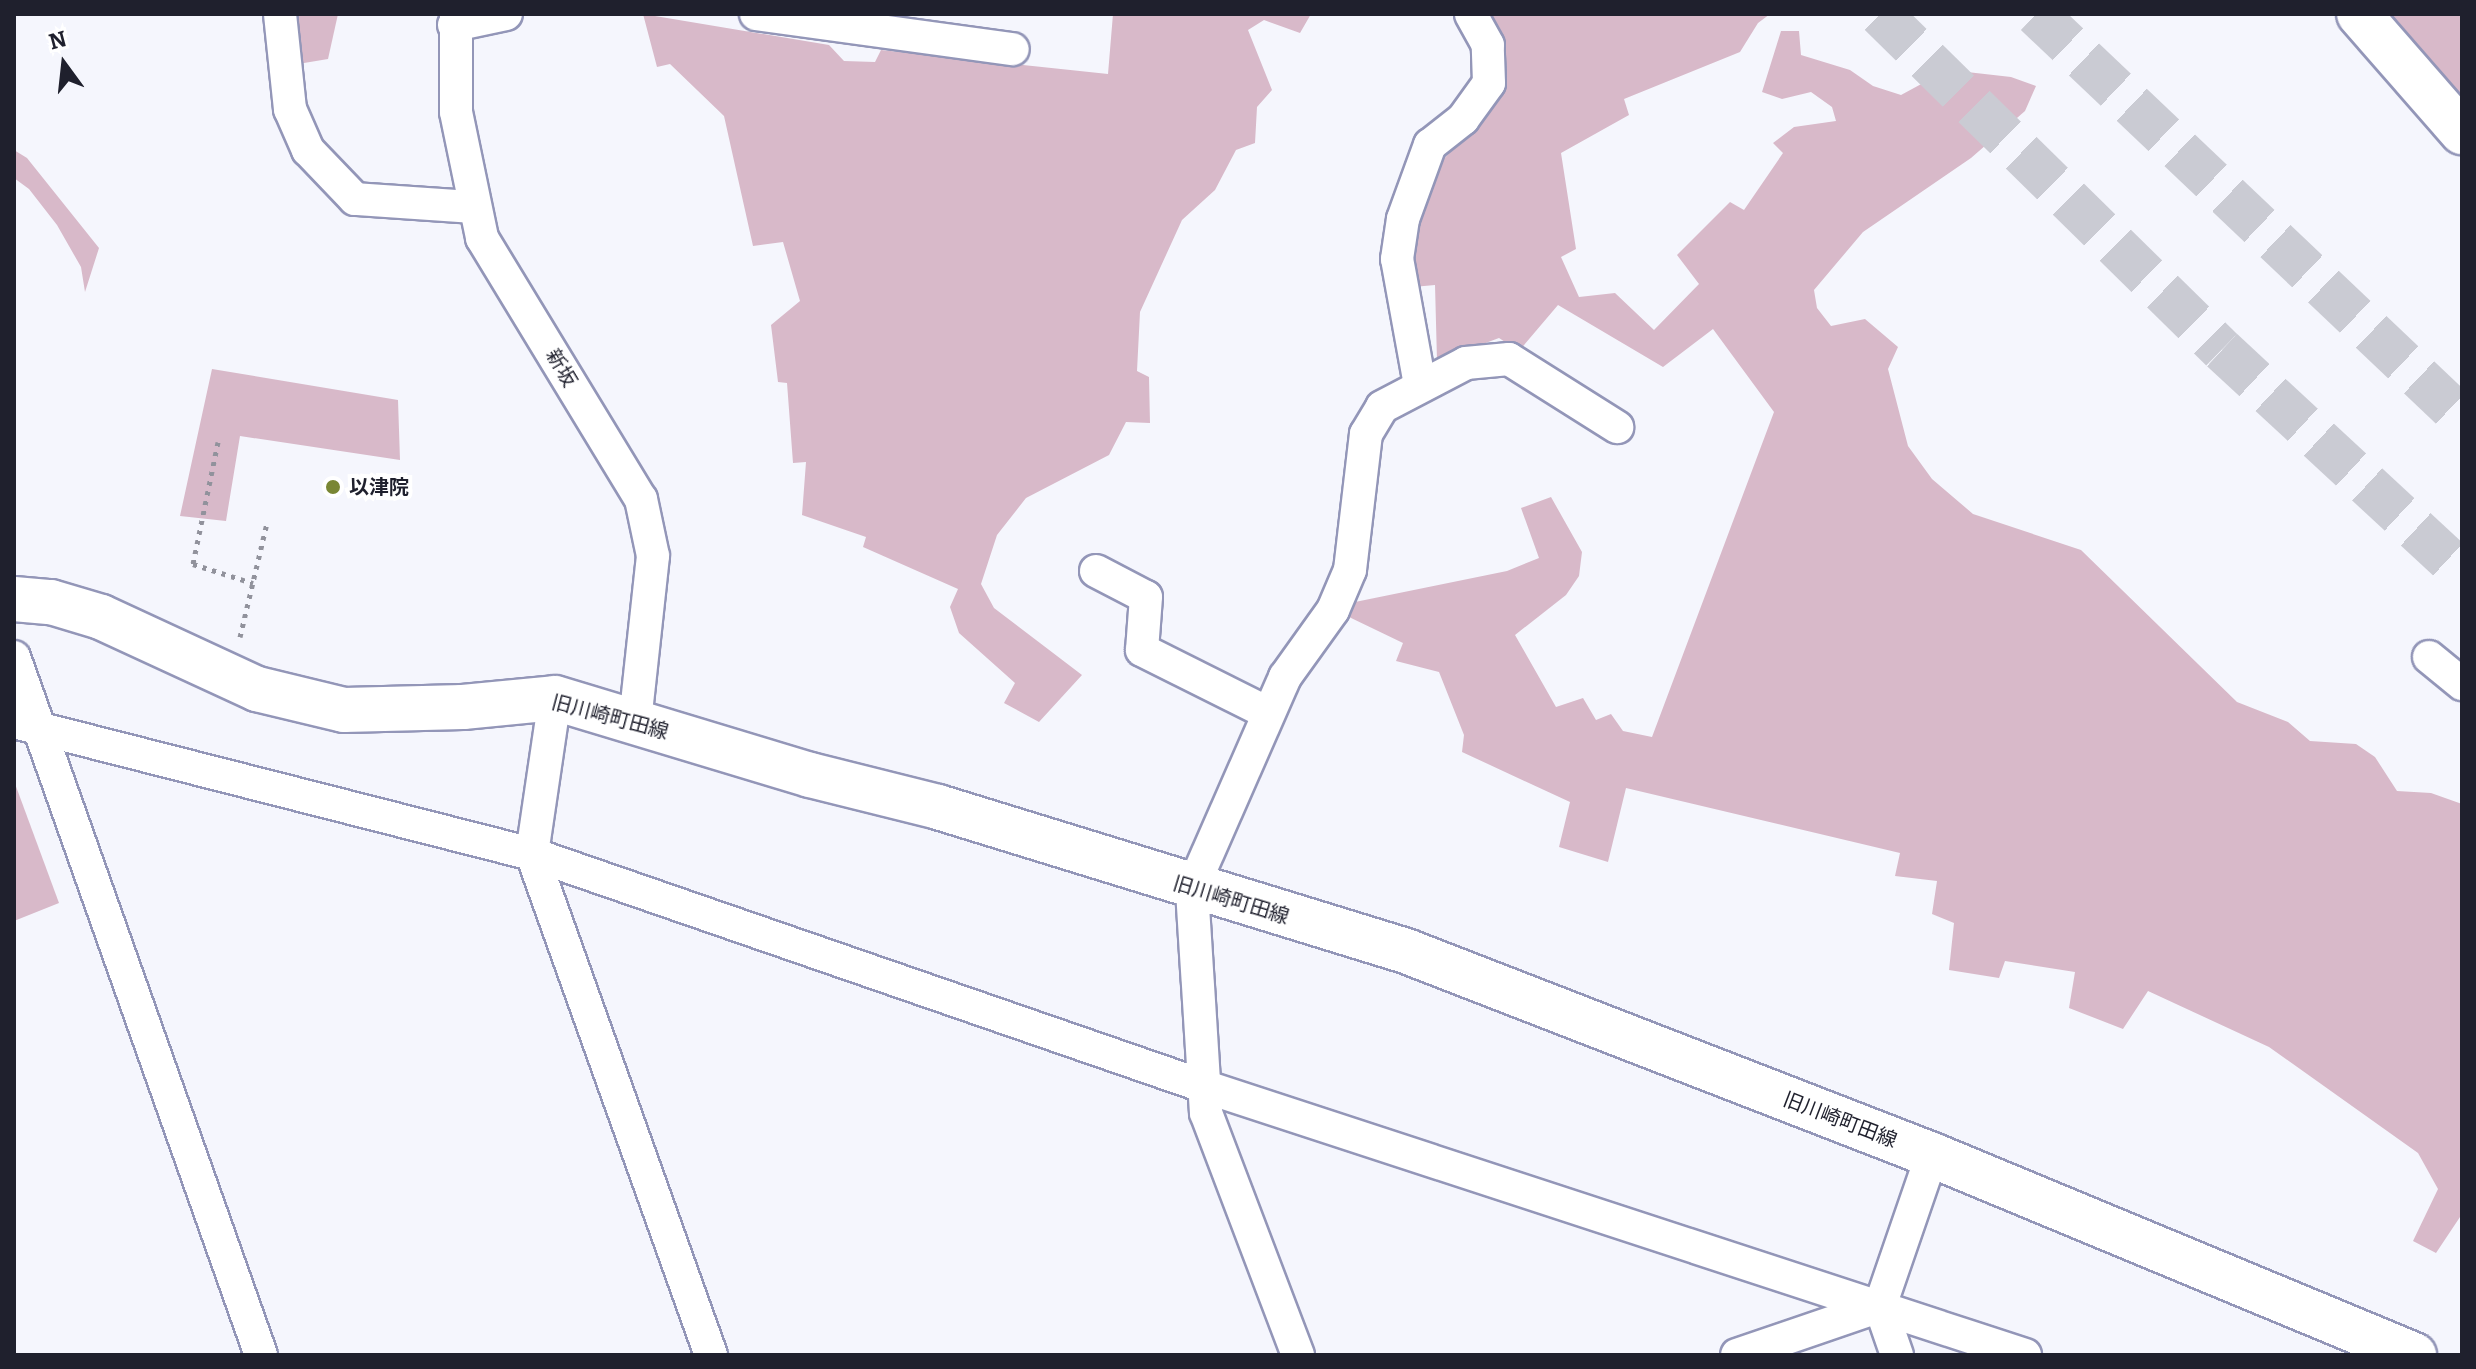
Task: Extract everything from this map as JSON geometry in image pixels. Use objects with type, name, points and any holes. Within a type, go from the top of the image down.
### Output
[{"type":"main road","points":[[2359,14],[2462,132]]},
{"type":"main road","name":"旧川崎町田線","points":[[14,599],[51,602],[101,617],[257,689],[344,710],[463,707],[555,698],[938,807],[1192,889],[1406,951],[1932,1155],[2414,1355]]},
{"type":"street","points":[[280,14],[290,109],[308,150],[355,199],[473,207]]},
{"type":"street","points":[[455,20],[506,14]]},
{"type":"street","points":[[756,14],[1013,49]]},
{"type":"street","points":[[1420,385],[1397,259],[1403,219],[1430,145],[1463,119],[1489,83],[1488,45],[1471,14]]},
{"type":"street","name":"新坂","points":[[455,20],[456,112],[473,207],[482,238],[641,499],[653,556],[635,723]]},
{"type":"street","points":[[1298,1355],[1206,1113],[1192,889],[1285,677],[1333,610],[1350,570],[1366,434],[1382,407],[1466,363],[1509,359],[1617,427]]},
{"type":"street","points":[[1096,571],[1146,597],[1142,650],[1268,713]]},
{"type":"street","points":[[14,657],[27,725],[261,1355]]},
{"type":"street","points":[[2429,657],[2462,684]]},
{"type":"street","points":[[555,698],[532,854],[711,1355]]},
{"type":"street","points":[[27,725],[532,854],[1203,1086],[2025,1355]]},
{"type":"street","points":[[1897,1355],[1880,1306],[1932,1155]]},
{"type":"street","points":[[1737,1355],[1880,1306]]},
{"type":"path","points":[[218,442],[193,564],[253,583]]},
{"type":"path","points":[[231,677],[267,523]]},
{"type":"shaded area","points":[[285,14],[338,14],[328,59],[292,65]]},
{"type":"shaded area","points":[[643,14],[829,45],[844,61],[875,62],[881,50],[1108,74],[1113,14],[1311,14],[1300,33],[1264,20],[1248,30],[1272,90],[1257,107],[1255,143],[1236,150],[1215,190],[1182,220],[1140,312],[1137,371],[1149,377],[1150,423],[1126,422],[1109,455],[1026,498],[997,535],[981,584],[994,608],[1082,675],[1039,722],[1004,703],[1015,683],[959,633],[950,607],[958,589],[863,547],[866,537],[802,515],[806,462],[793,463],[787,383],[778,382],[771,325],[800,301],[783,242],[753,246],[724,116],[670,64],[657,67]]},
{"type":"shaded area","points":[[1481,14],[1770,14],[1758,23],[1740,52],[1624,99],[1629,115],[1561,153],[1576,249],[1561,257],[1579,297],[1615,293],[1654,330],[1699,284],[1677,255],[1730,202],[1744,210],[1783,153],[1773,143],[1794,127],[1836,121],[1832,107],[1811,92],[1782,99],[1762,92],[1781,31],[1799,31],[1801,55],[1850,70],[1873,86],[1901,95],[1925,82],[1967,72],[2011,77],[2036,86],[2025,111],[1971,158],[1863,232],[1814,290],[1817,308],[1831,326],[1865,319],[1898,347],[1888,369],[1908,446],[1932,479],[1973,514],[2081,550],[2237,702],[2288,722],[2310,741],[2356,744],[2375,757],[2397,791],[2431,793],[2462,804],[2462,1214],[2436,1253],[2413,1241],[2438,1189],[2418,1153],[2269,1047],[2148,991],[2123,1029],[2069,1008],[2075,972],[2005,961],[1999,978],[1949,970],[1954,923],[1932,914],[1937,881],[1895,876],[1900,853],[1626,788],[1608,862],[1559,847],[1570,802],[1462,752],[1464,735],[1439,672],[1396,661],[1403,643],[1349,617],[1355,602],[1507,571],[1539,558],[1521,508],[1551,497],[1582,552],[1579,576],[1566,595],[1515,635],[1556,707],[1583,698],[1596,720],[1611,714],[1623,731],[1652,737],[1774,412],[1713,329],[1663,367],[1558,305],[1519,351],[1499,338],[1437,361],[1435,285],[1413,287],[1411,226],[1430,173],[1492,109],[1501,82]]},
{"type":"shaded area","points":[[2380,14],[2462,14],[2462,109]]},
{"type":"shaded area","points":[[14,150],[27,158],[99,248],[85,292],[81,267],[57,225],[29,189],[14,178]]},
{"type":"shaded area","points":[[212,369],[398,400],[400,460],[240,436],[226,521],[180,516]]},
{"type":"shaded area","points":[[14,781],[59,903],[14,921]]},
{"type":"tunnel","points":[[1880,14],[2222,350],[2462,572]]},
{"type":"tunnel","points":[[2036,14],[2462,418]]},
{"type":"place","name":"以津院","points":[[333,487]]}]
